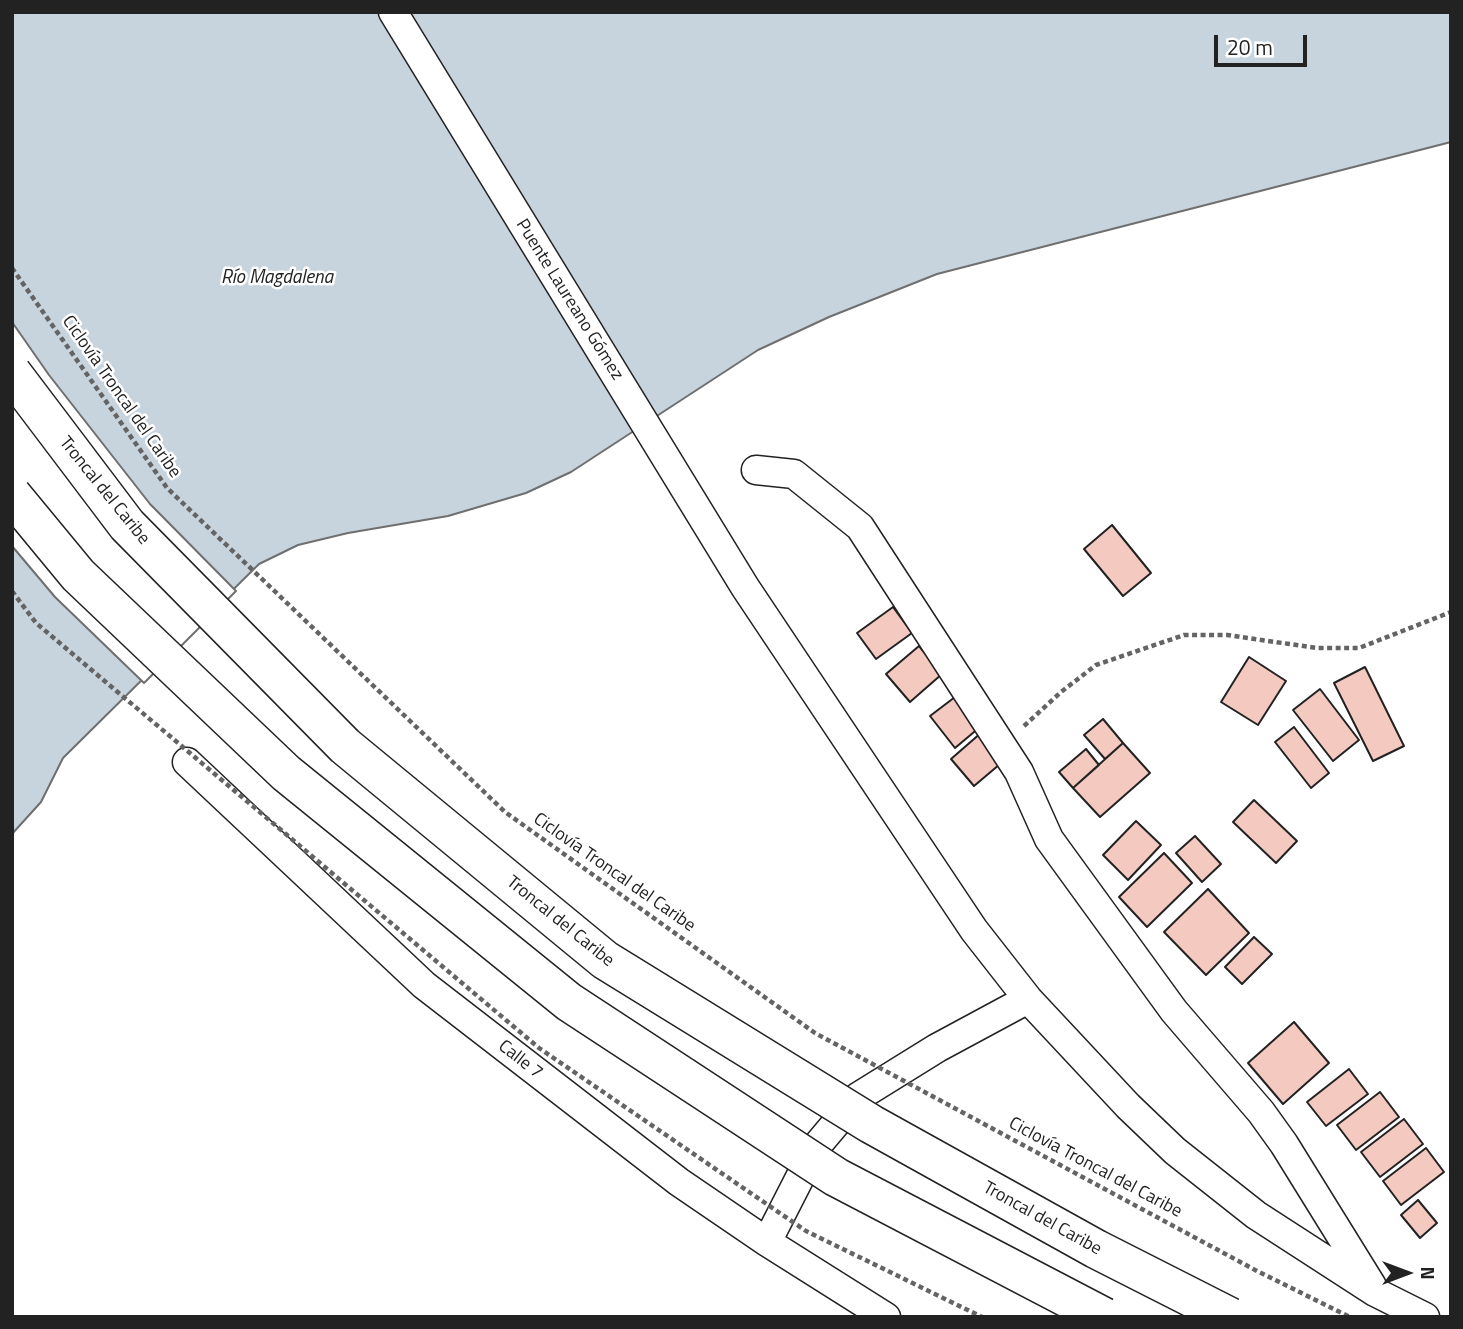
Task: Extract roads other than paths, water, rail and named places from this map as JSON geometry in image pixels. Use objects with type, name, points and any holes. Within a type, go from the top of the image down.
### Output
[{"type":"highway","name":"Troncal del Caribe","points":[[12,373],[127,525],[345,746],[605,960],[871,1124],[1096,1249],[1230,1317]]},
{"type":"highway","points":[[12,495],[78,575],[286,773],[569,1002],[836,1177],[1104,1317]]},
{"type":"street","name":"Puente Laureano Gómez","points":[[393,12],[745,587],[974,930],[1028,999],[1128,1107],[1175,1152],[1256,1215],[1375,1292],[1425,1317]]},
{"type":"street","points":[[756,470],[794,474],[860,527],[1019,772],[1049,839],[1174,1011],[1261,1112],[1284,1144],[1375,1292]]},
{"type":"street","name":"Calle 7","points":[[187,762],[424,985],[679,1182],[766,1242],[884,1316]]},
{"type":"street","points":[[766,1242],[815,1148],[858,1097],[937,1048],[1028,999]]},
{"type":"water","name":"Río Magdalena","points":[[12,12],[1451,12],[1451,142],[937,274],[829,317],[758,350],[571,472],[526,493],[448,516],[348,533],[298,545],[259,564],[63,758],[41,802],[12,834]]}]
